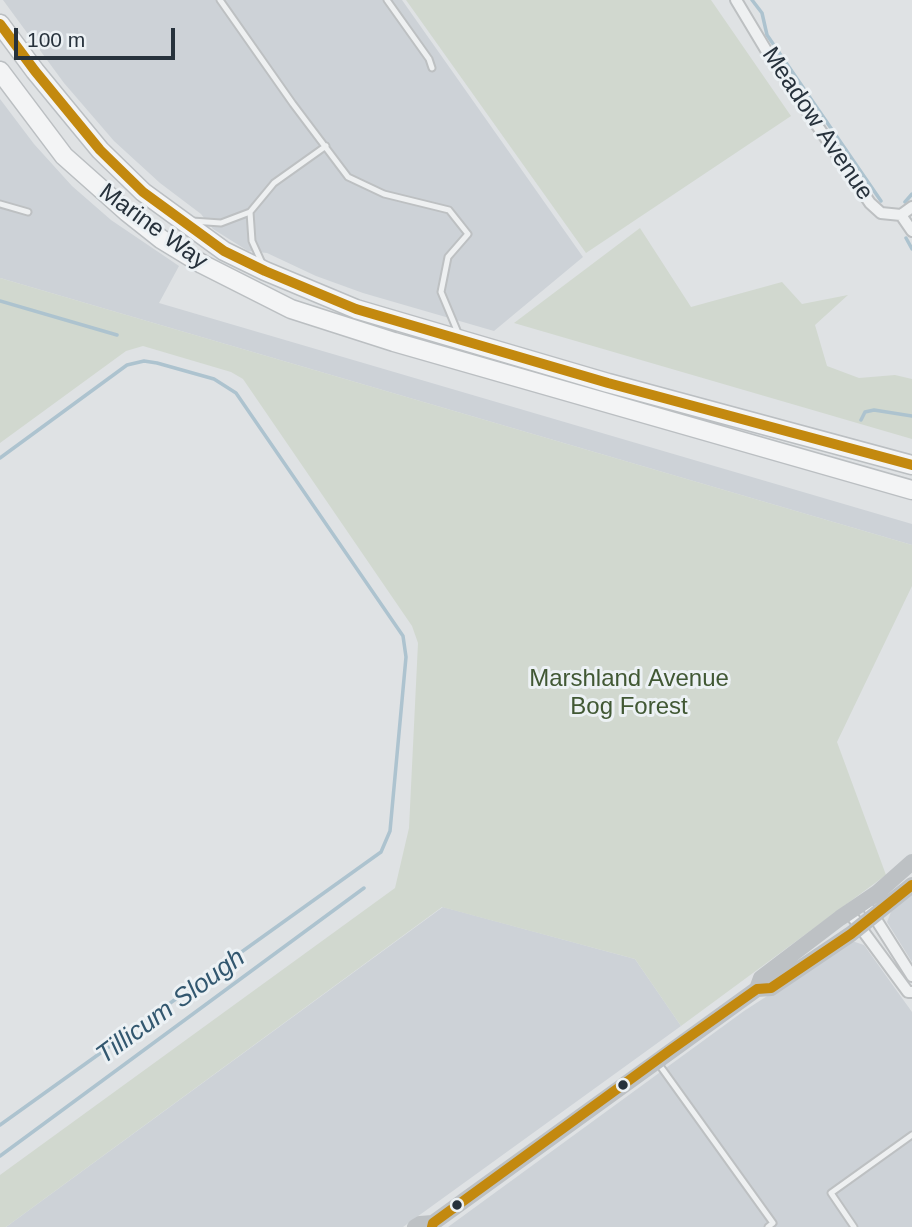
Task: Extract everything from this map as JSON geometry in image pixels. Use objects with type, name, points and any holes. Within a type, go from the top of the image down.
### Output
[{"type":"main road","name":"Marine Way","points":[[0,24],[100,150],[143,192],[224,250],[265,271],[356,309],[608,383],[912,465]]},
{"type":"main road","name":"Marine Way","points":[[0,71],[64,156],[127,212],[161,239],[202,264],[291,309],[394,342],[912,490]]},
{"type":"street","name":"Meadow Avenue","points":[[736,0],[769,55],[870,203],[881,213],[901,215],[912,231]]},
{"type":"street","points":[[901,215],[912,207]]},
{"type":"street","points":[[757,989],[761,978],[865,901],[912,862]]},
{"type":"street","points":[[415,1227],[420,1224],[433,1225],[757,989],[771,988],[859,928],[912,885]]},
{"type":"street","points":[[865,901],[912,975]]},
{"type":"street","points":[[849,912],[908,992],[912,992]]},
{"type":"lane","points":[[220,0],[348,177],[384,194],[449,210],[468,234],[448,257],[441,292],[461,340]]},
{"type":"lane","points":[[387,0],[429,59],[432,68]]},
{"type":"lane","points":[[181,220],[221,223],[250,212],[274,183],[326,146]]},
{"type":"lane","points":[[0,204],[28,212]]},
{"type":"lane","points":[[250,212],[252,241],[265,271]]},
{"type":"lane","points":[[657,1061],[773,1223],[768,1227]]},
{"type":"lane","points":[[854,1227],[831,1193],[912,1135]]},
{"type":"shaded area","points":[[3,0],[402,0],[583,257],[494,331],[363,293],[316,276],[267,253],[248,251],[213,229],[201,214],[160,183],[114,141],[64,83]]},
{"type":"shaded area","points":[[0,99],[34,144],[72,186],[111,220],[179,266],[159,303],[912,524],[912,545],[0,278]]},
{"type":"shaded area","points":[[912,893],[912,962],[887,922],[891,912]]},
{"type":"shaded area","points":[[443,907],[635,959],[681,1026],[403,1227],[6,1227]]},
{"type":"shaded area","points":[[852,941],[864,945],[912,1012],[912,1227],[448,1227],[744,1011]]},
{"type":"green space","points":[[406,0],[711,0],[791,116],[586,253]]},
{"type":"green space","points":[[640,228],[691,307],[782,282],[802,304],[848,295],[815,325],[827,366],[859,378],[895,375],[912,379],[912,439],[514,323]]},
{"type":"green space","name":"Marshland Avenue Bog Forest","points":[[0,278],[912,545],[912,586],[837,742],[886,875],[681,1026],[635,959],[442,907],[6,1227],[0,1227],[0,1175],[395,888],[409,828],[418,643],[412,626],[243,379],[231,372],[143,346],[126,351],[0,443]]},
{"type":"waterway","points":[[752,0],[762,13],[767,35],[881,201]]},
{"type":"waterway","points":[[905,202],[912,194]]},
{"type":"waterway","points":[[906,238],[912,249]]},
{"type":"waterway","points":[[0,301],[117,335]]},
{"type":"waterway","points":[[0,458],[127,365],[144,361],[157,363],[214,379],[236,393],[403,636],[406,657],[390,831],[381,852],[0,1125]]},
{"type":"waterway","points":[[861,420],[865,412],[874,410],[912,416]]},
{"type":"waterway","name":"Tillicum Slough","points":[[0,1156],[364,888]]},
{"type":"transit line","points":[[0,24],[100,150],[143,192],[224,251],[265,271],[356,309],[608,383],[912,465]]},
{"type":"transit line","points":[[432,1227],[433,1223],[672,1049],[757,989],[771,988],[851,934],[912,885]]}]
